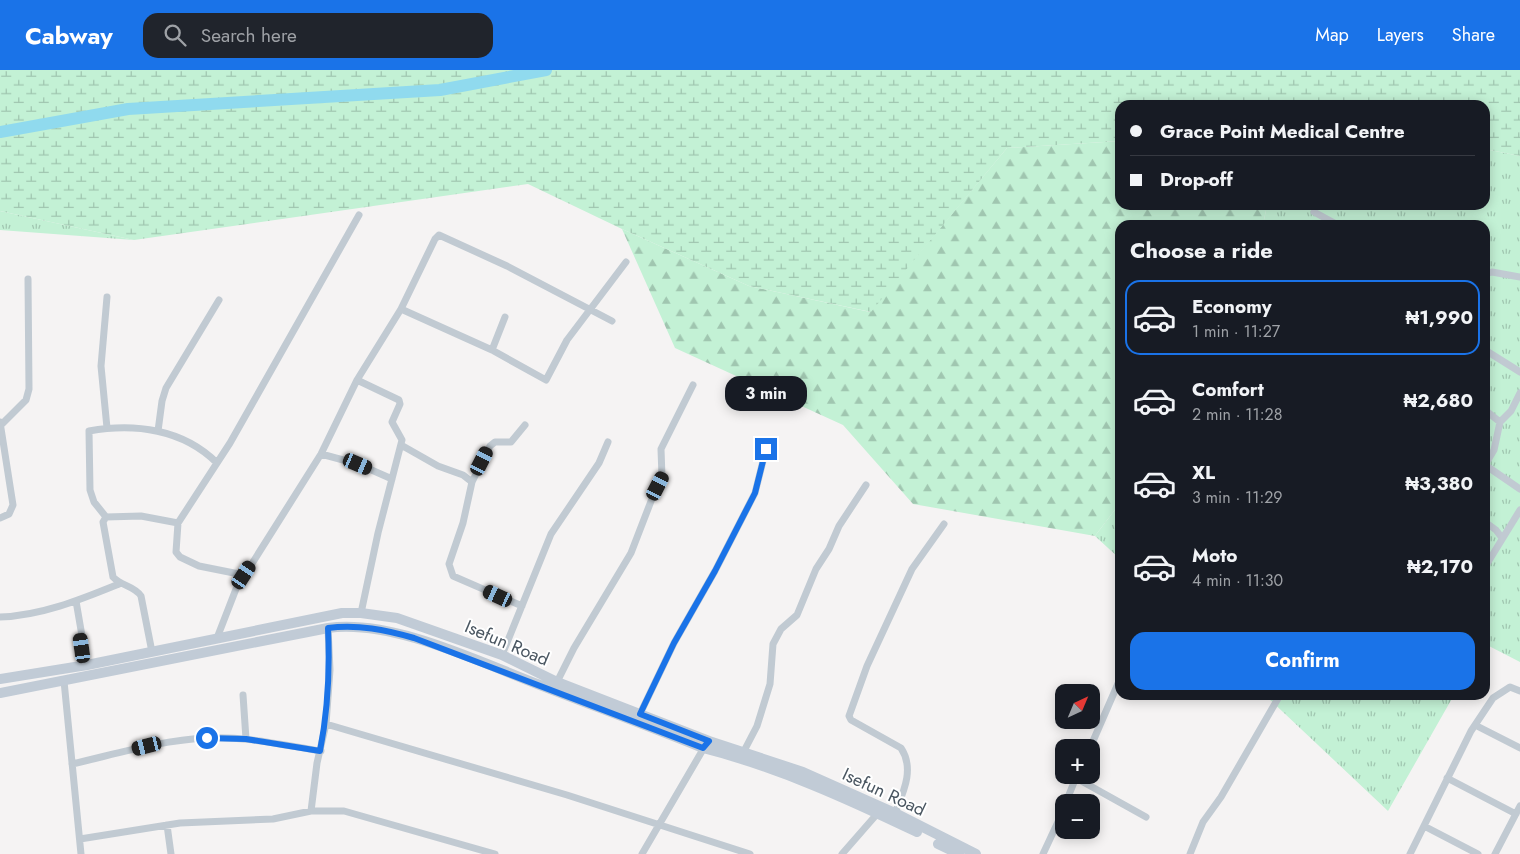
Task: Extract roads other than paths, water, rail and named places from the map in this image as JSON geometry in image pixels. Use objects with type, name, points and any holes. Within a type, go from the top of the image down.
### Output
[{"type":"street","points":[[1314,212],[1329,220]]},
{"type":"street","points":[[244,575],[231,574],[199,566],[180,557],[176,552],[178,523],[258,395],[359,215]]},
{"type":"street","points":[[217,638],[236,589],[321,454],[357,380],[401,308],[435,239],[440,235],[590,308],[612,321]]},
{"type":"street","points":[[401,308],[492,350],[546,380],[567,340],[626,262]]},
{"type":"street","points":[[1490,273],[1520,277]]},
{"type":"street","points":[[0,518],[9,514],[13,505],[0,423],[26,400],[29,389],[28,279]]},
{"type":"street","points":[[107,297],[101,366],[107,428]]},
{"type":"street","points":[[158,431],[162,401],[166,388],[219,300]]},
{"type":"street","points":[[492,350],[505,317]]},
{"type":"street","points":[[1490,353],[1520,372]]},
{"type":"street","points":[[357,380],[399,400],[400,404],[392,422],[402,440],[361,612]]},
{"type":"street","points":[[557,682],[574,648],[631,553],[662,477],[661,450],[692,385]]},
{"type":"street","points":[[1490,457],[1494,450],[1500,422],[1511,411],[1520,394]]},
{"type":"street","points":[[1490,414],[1500,422]]},
{"type":"street","points":[[522,606],[451,573],[449,564],[463,523],[472,482],[490,446],[495,442],[510,442],[525,425]]},
{"type":"street","points":[[106,517],[94,502],[90,490],[89,431],[107,428],[158,431],[188,441],[203,450],[216,463]]},
{"type":"street","points":[[502,655],[551,534],[599,463],[608,442]]},
{"type":"street","points":[[401,445],[438,466],[463,475],[472,482]]},
{"type":"street","points":[[640,714],[674,643],[715,571],[755,493],[766,449]]},
{"type":"street","points":[[321,454],[358,464],[392,479]]},
{"type":"street","points":[[1490,468],[1520,489]]},
{"type":"street","points":[[744,751],[757,726],[770,684],[773,644],[781,629],[797,615],[816,569],[829,549],[839,526],[866,485]]},
{"type":"street","points":[[1490,558],[1520,510]]},
{"type":"street","points":[[106,517],[141,516],[178,523]]},
{"type":"street","points":[[106,517],[103,522],[111,572],[119,584]]},
{"type":"street","points":[[895,813],[907,785],[905,754],[901,748],[851,720],[849,716],[867,666],[912,569],[944,524]]},
{"type":"street","points":[[1490,526],[1502,538]]},
{"type":"street","points":[[231,574],[236,589]]},
{"type":"street","points":[[0,617],[14,617],[76,601],[119,584],[132,588],[141,596],[152,652]]},
{"type":"street","points":[[76,601],[87,665]]},
{"type":"street","name":"Isefun Road","points":[[0,679],[87,665],[342,613],[361,612],[397,618],[502,655],[557,682],[640,714],[706,745],[744,751],[803,772],[895,813],[976,854]]},
{"type":"street","name":"Isefun Road","points":[[0,693],[328,628],[360,626],[386,629],[799,778],[959,854]]},
{"type":"street","points":[[310,811],[317,763],[326,724],[330,670],[328,628]]},
{"type":"street","points":[[64,681],[81,854]]},
{"type":"street","points":[[1410,854],[1475,725],[1493,698],[1510,687],[1520,691]]},
{"type":"street","points":[[1094,739],[1115,690]]},
{"type":"street","points":[[243,695],[246,739]]},
{"type":"street","points":[[1190,854],[1203,822],[1221,797],[1277,700]]},
{"type":"street","points":[[326,724],[658,823],[750,854]]},
{"type":"street","points":[[1475,725],[1520,748]]},
{"type":"street","points":[[72,764],[165,742],[207,738],[246,739],[320,751]]},
{"type":"street","points":[[642,854],[658,823],[706,745]]},
{"type":"street","points":[[1447,778],[1516,814]]},
{"type":"street","points":[[1089,784],[1146,817]]},
{"type":"street","points":[[1495,854],[1520,806]]},
{"type":"street","points":[[80,839],[167,825],[273,819],[310,811],[344,811],[495,854]]},
{"type":"street","points":[[842,854],[877,814]]},
{"type":"street","points":[[167,825],[172,854]]},
{"type":"street","points":[[1424,826],[1478,854]]},
{"type":"street","points":[[1043,854],[1055,828]]},
{"type":"waterway","points":[[0,132],[128,109],[440,90],[546,70]]}]
